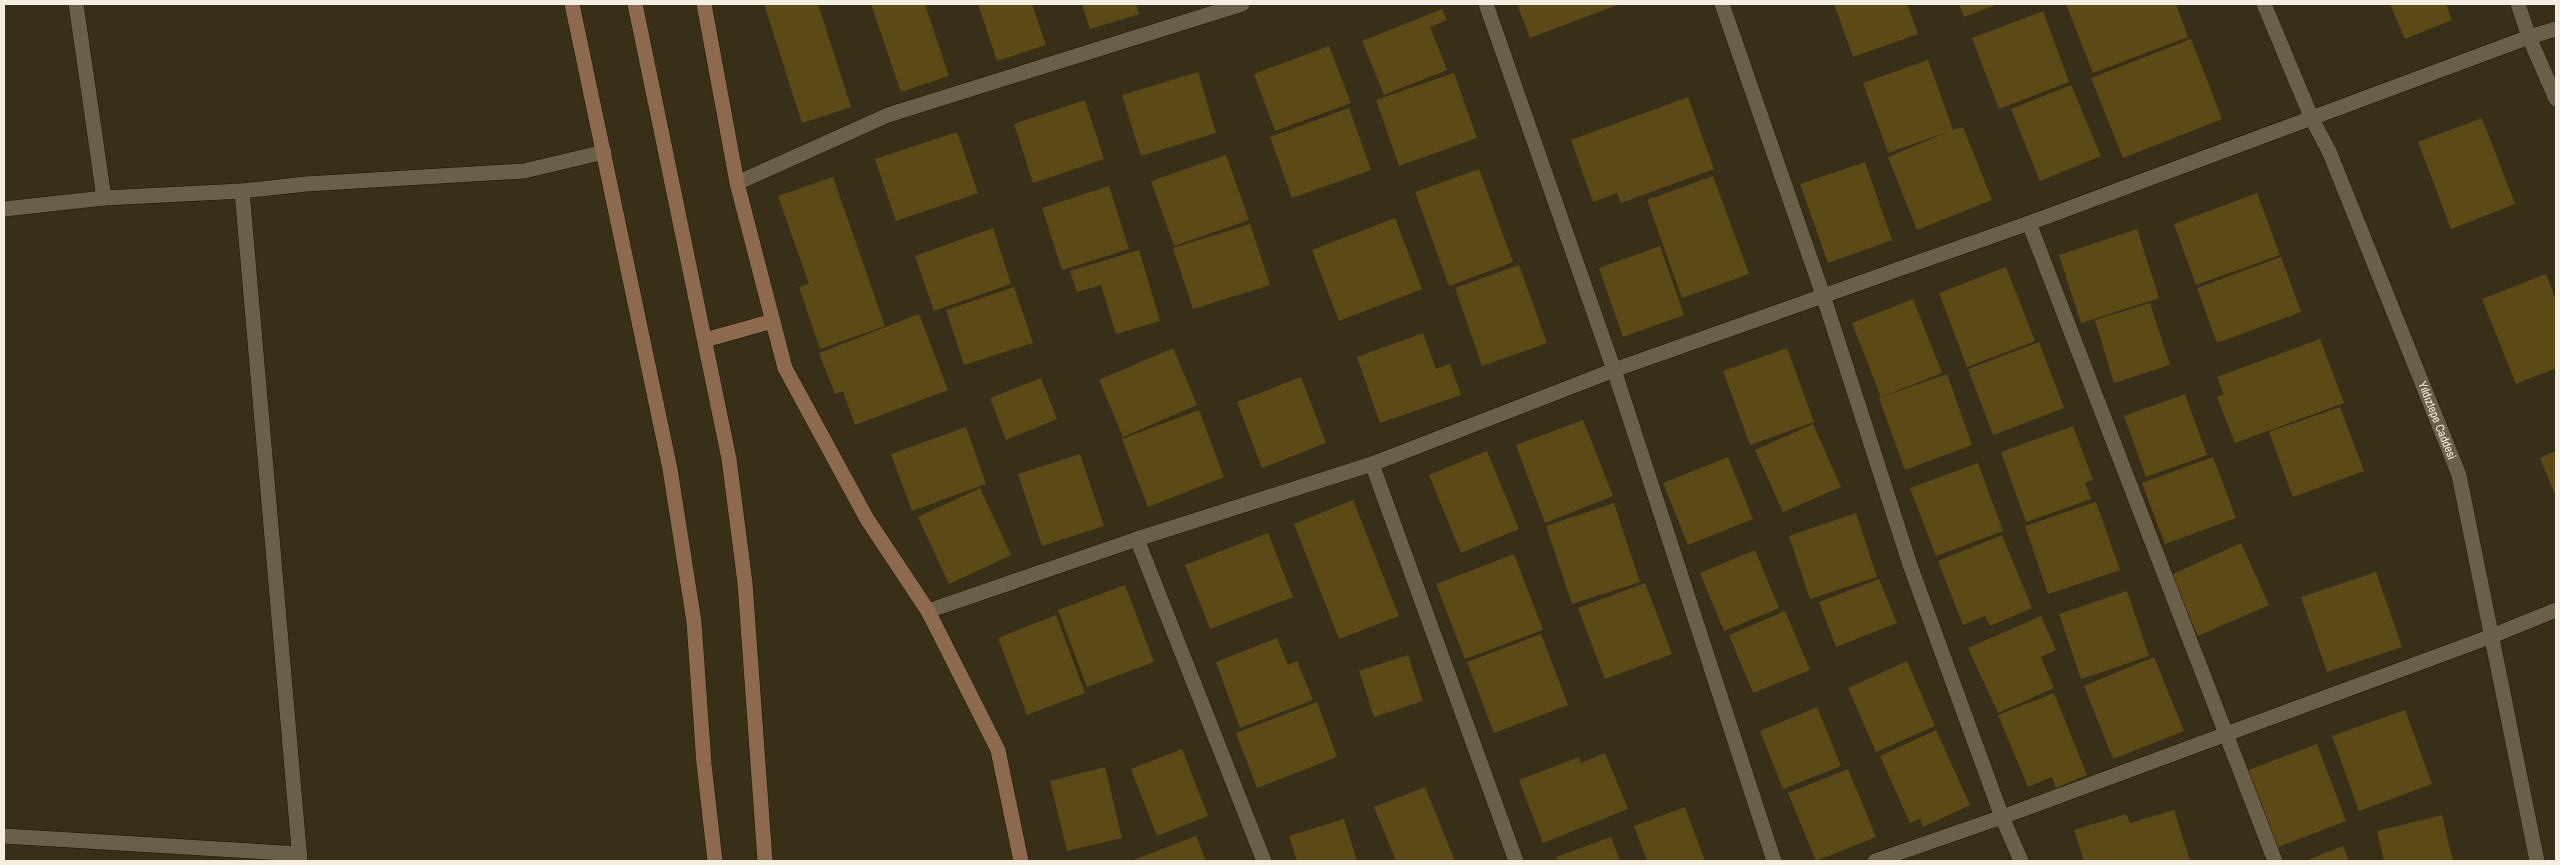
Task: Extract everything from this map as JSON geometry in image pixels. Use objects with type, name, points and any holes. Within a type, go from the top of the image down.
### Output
[{"type":"main road","points":[[572,4],[670,469],[693,613],[704,764],[715,861]]},
{"type":"main road","points":[[635,4],[729,459],[745,583],[765,861]]},
{"type":"main road","points":[[704,4],[737,183],[785,368],[867,519],[928,611],[998,750],[1021,861]]},
{"type":"main road","points":[[705,340],[773,321]]},
{"type":"street","points":[[76,4],[104,198]]},
{"type":"street","points":[[737,183],[888,115],[1242,4]]},
{"type":"street","points":[[1486,4],[1614,370],[1774,861]]},
{"type":"street","points":[[1722,4],[1823,295],[1910,565],[2002,817],[2021,861]]},
{"type":"street","name":"Yıldıztepe Caddesi","points":[[2264,4],[2312,119],[2329,151],[2459,475],[2537,861]]},
{"type":"street","points":[[2518,4],[2529,37],[2556,99]]},
{"type":"street","points":[[928,611],[1137,539],[1372,464],[1614,370],[2029,223],[2529,37],[2556,29]]},
{"type":"street","points":[[4,209],[104,198],[242,191],[306,184],[524,170],[604,152]]},
{"type":"street","points":[[4,836],[300,858],[242,191]]},
{"type":"street","points":[[2029,223],[2275,861]]},
{"type":"street","points":[[1372,464],[1516,861]]},
{"type":"street","points":[[1137,539],[1264,861]]},
{"type":"street","points":[[1875,861],[2002,817],[2492,636],[2556,610]]},
{"type":"building","points":[[764,4],[818,4],[851,107],[802,123]]},
{"type":"building","points":[[871,4],[925,4],[949,76],[901,92]]},
{"type":"building","points":[[978,4],[1032,4],[1046,45],[997,61]]},
{"type":"building","points":[[1082,4],[1136,4],[1139,14],[1090,29]]},
{"type":"building","points":[[1517,4],[1620,4],[1530,38]]},
{"type":"building","points":[[1834,4],[1907,4],[1918,34],[1853,57]]},
{"type":"building","points":[[1959,4],[1998,4],[1964,17]]},
{"type":"building","points":[[2066,4],[2176,4],[2188,37],[2093,73]]},
{"type":"building","points":[[2390,4],[2446,4],[2452,20],[2405,39]]},
{"type":"building","points":[[1442,9],[1447,20],[1430,27],[1447,70],[1384,95],[1362,41]]},
{"type":"building","points":[[2043,11],[2069,82],[1999,109],[1972,38]]},
{"type":"building","points":[[2191,39],[2222,119],[2123,158],[2091,78]]},
{"type":"building","points":[[1329,46],[1351,103],[1275,131],[1254,74]]},
{"type":"building","points":[[1928,60],[1953,130],[1963,127],[1992,200],[1917,230],[1888,157],[1950,131],[1888,153],[1863,83]]},
{"type":"building","points":[[1198,72],[1216,133],[1141,156],[1122,95]]},
{"type":"building","points":[[1454,73],[1477,138],[1399,166],[1376,100]]},
{"type":"building","points":[[2071,85],[2101,156],[2040,181],[2011,109]]},
{"type":"building","points":[[1688,97],[1714,169],[1621,203],[1617,193],[1593,202],[1571,140]]},
{"type":"building","points":[[1085,100],[1104,159],[1033,183],[1014,124]]},
{"type":"building","points":[[1349,108],[1371,170],[1292,198],[1270,137]]},
{"type":"building","points":[[2482,118],[2515,204],[2451,229],[2418,142]]},
{"type":"building","points":[[957,132],[978,193],[896,221],[875,159]]},
{"type":"building","points":[[1226,155],[1249,220],[1174,246],[1151,181]]},
{"type":"building","points":[[1865,162],[1892,240],[1828,263],[1800,184]]},
{"type":"building","points":[[1479,169],[1513,262],[1449,286],[1415,192]]},
{"type":"building","points":[[1713,176],[1749,274],[1682,298],[1647,200]]},
{"type":"building","points":[[833,177],[885,326],[820,349],[799,287],[809,284],[778,196]]},
{"type":"building","points":[[1109,186],[1129,249],[1062,270],[1042,208]]},
{"type":"building","points":[[2257,193],[2280,255],[2196,285],[2174,224]]},
{"type":"building","points":[[1395,218],[1422,289],[1339,321],[1312,250]]},
{"type":"building","points":[[1250,224],[1270,285],[1193,309],[1173,248]]},
{"type":"building","points":[[993,228],[1011,284],[934,311],[915,256]]},
{"type":"building","points":[[2137,229],[2159,298],[2081,323],[2059,255]]},
{"type":"building","points":[[1660,246],[1684,315],[1623,337],[1599,268]]},
{"type":"building","points":[[1139,250],[1160,321],[1116,334],[1101,285],[1077,292],[1070,271]]},
{"type":"building","points":[[2281,257],[2301,312],[2217,343],[2197,288]]},
{"type":"building","points":[[1519,265],[1547,343],[1482,366],[1455,288]]},
{"type":"building","points":[[2006,267],[2035,341],[1967,367],[1939,293]]},
{"type":"building","points":[[2546,274],[2556,300],[2556,368],[2516,384],[2482,299]]},
{"type":"building","points":[[1014,287],[1033,343],[964,365],[946,310]]},
{"type":"building","points":[[1913,299],[1942,373],[1881,397],[1852,323]]},
{"type":"building","points":[[2150,303],[2170,365],[2114,383],[2095,320]]},
{"type":"building","points":[[919,314],[948,390],[855,425],[843,391],[835,394],[819,353]]},
{"type":"building","points":[[1423,333],[1436,369],[1450,364],[1461,395],[1380,423],[1357,357]]},
{"type":"building","points":[[2320,339],[2344,403],[2235,443],[2217,397],[2224,394],[2217,377]]},
{"type":"building","points":[[2039,342],[2064,408],[1993,435],[1968,369]]},
{"type":"building","points":[[1173,348],[1197,405],[1123,437],[1099,380]]},
{"type":"building","points":[[1787,348],[1814,422],[1750,445],[1723,371]]},
{"type":"building","points":[[1947,374],[1972,445],[1905,470],[1879,398]]},
{"type":"building","points":[[1301,377],[1326,443],[1262,468],[1237,402]]},
{"type":"building","points":[[1041,378],[1057,419],[1006,440],[990,398]]},
{"type":"building","points":[[2185,394],[2207,455],[2146,477],[2124,416]]},
{"type":"building","points":[[2340,407],[2364,471],[2293,497],[2269,432]]},
{"type":"building","points":[[1199,410],[1224,477],[1148,507],[1122,439]]},
{"type":"building","points":[[1583,420],[1613,496],[1545,523],[1516,445]]},
{"type":"building","points":[[1813,424],[1841,487],[1783,512],[1755,450]]},
{"type":"building","points":[[2073,426],[2093,480],[2085,483],[2091,499],[2026,522],[2001,452]]},
{"type":"building","points":[[966,427],[986,484],[912,511],[891,454]]},
{"type":"building","points":[[1487,451],[1519,529],[1461,553],[1429,475]]},
{"type":"building","points":[[2556,451],[2556,497],[2540,458]]},
{"type":"building","points":[[1080,454],[1104,526],[1042,546],[1018,474]]},
{"type":"building","points":[[1728,457],[1753,519],[1688,545],[1663,483]]},
{"type":"building","points":[[2213,457],[2236,518],[2165,544],[2142,483]]},
{"type":"building","points":[[1978,463],[2003,531],[1936,556],[1910,488]]},
{"type":"building","points":[[980,488],[1011,555],[949,584],[918,517]]},
{"type":"building","points":[[1353,500],[1399,616],[1339,639],[1294,524]]},
{"type":"building","points":[[2096,502],[2120,570],[2048,594],[2025,526]]},
{"type":"building","points":[[1614,503],[1640,582],[1572,604],[1546,526]]},
{"type":"building","points":[[1856,513],[1877,577],[1810,599],[1789,536]]},
{"type":"building","points":[[1268,533],[1293,597],[1210,629],[1185,565]]},
{"type":"building","points":[[2002,535],[2032,608],[1990,626],[1985,616],[1963,625],[1938,561]]},
{"type":"building","points":[[2241,543],[2269,605],[2198,636],[2171,575]]},
{"type":"building","points":[[1755,550],[1779,608],[1724,631],[1700,573]]},
{"type":"building","points":[[1514,554],[1543,630],[1465,659],[1436,584]]},
{"type":"building","points":[[2376,572],[2402,647],[2327,672],[2301,597]]},
{"type":"building","points":[[1879,579],[1897,623],[1836,647],[1819,602]]},
{"type":"building","points":[[1645,583],[1672,654],[1605,679],[1578,608]]},
{"type":"building","points":[[1125,585],[1154,662],[1087,687],[1058,610]]},
{"type":"building","points":[[2127,591],[2149,656],[2081,679],[2059,614]]},
{"type":"building","points":[[1785,611],[1810,670],[1753,693],[1729,635]]},
{"type":"building","points":[[1056,615],[1085,693],[1027,715],[998,638]]},
{"type":"building","points":[[2041,616],[2056,650],[2041,657],[2054,688],[1998,713],[1968,648]]},
{"type":"building","points":[[1541,634],[1568,705],[1494,733],[1467,662]]},
{"type":"building","points":[[1277,638],[1288,665],[1297,661],[1313,700],[1240,728],[1216,662]]},
{"type":"building","points":[[1408,655],[1423,701],[1374,717],[1359,671]]},
{"type":"building","points":[[2154,657],[2184,731],[2113,759],[2084,686]]},
{"type":"building","points":[[1907,661],[1935,726],[1876,752],[1848,688]]},
{"type":"building","points":[[2054,693],[2087,775],[2056,788],[2052,777],[2028,787],[1998,715]]},
{"type":"building","points":[[1317,702],[1337,757],[1257,788],[1236,733]]},
{"type":"building","points":[[1817,707],[1841,766],[1783,789],[1760,731]]},
{"type":"building","points":[[2405,710],[2432,784],[2359,811],[2332,736]]},
{"type":"building","points":[[1936,730],[1970,805],[1923,827],[1920,819],[1910,823],[1880,756]]},
{"type":"building","points":[[2317,744],[2346,821],[2273,849],[2243,772]]},
{"type":"building","points":[[1182,749],[1208,816],[1157,836],[1131,769]]},
{"type":"building","points":[[1605,753],[1628,809],[1543,843],[1519,780],[1579,757],[1581,763]]},
{"type":"building","points":[[1105,767],[1122,838],[1067,851],[1050,781]]},
{"type":"building","points":[[1848,769],[1876,837],[1816,861],[1788,793]]},
{"type":"building","points":[[1425,787],[1455,861],[1396,861],[1374,807]]},
{"type":"building","points":[[1685,807],[1705,861],[1647,861],[1634,826]]},
{"type":"building","points":[[2174,810],[2190,861],[2084,861],[2074,830],[2126,814],[2130,823]]},
{"type":"building","points":[[2442,815],[2453,861],[2384,861],[2377,831]]},
{"type":"building","points":[[1344,819],[1357,861],[1297,861],[1289,836]]},
{"type":"building","points":[[1196,836],[1206,861],[1131,861]]},
{"type":"building","points":[[1611,837],[1620,861],[1558,861],[1556,857]]},
{"type":"building","points":[[2343,846],[2349,861],[2305,861]]}]
